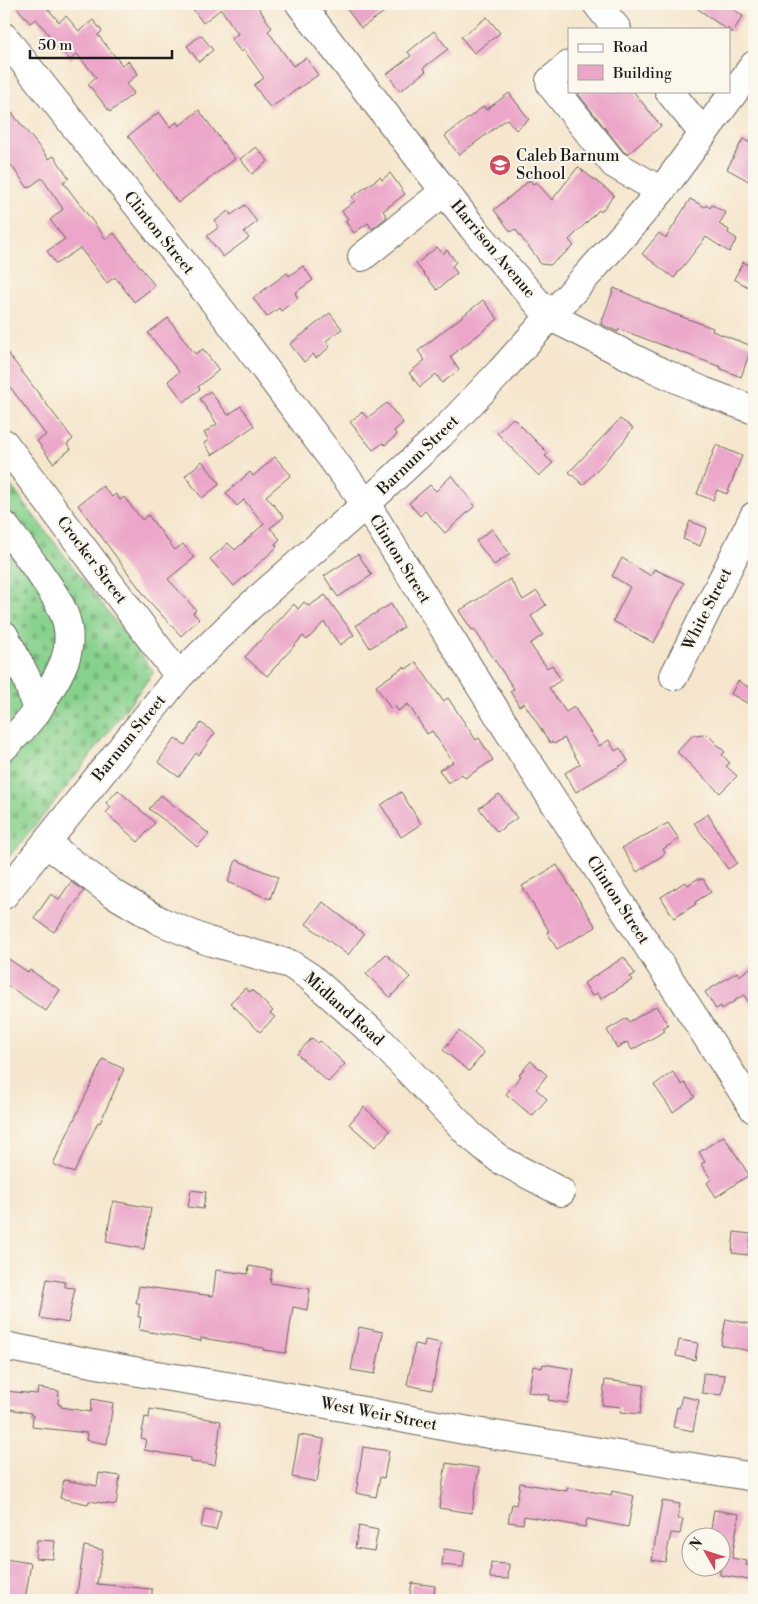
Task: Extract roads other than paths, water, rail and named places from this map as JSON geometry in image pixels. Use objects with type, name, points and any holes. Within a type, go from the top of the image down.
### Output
[{"type":"street","name":"Harrison Avenue","points":[[300,4],[473,228],[550,316],[660,371],[754,410]]},
{"type":"street","points":[[597,4],[616,28]]},
{"type":"street","name":"Clinton Street","points":[[4,37],[52,100],[207,293],[366,504],[521,751],[754,1109]]},
{"type":"street","name":"Barnum Street","points":[[4,895],[179,676],[248,608],[366,504],[453,422],[501,372],[625,234],[660,191],[754,65]]},
{"type":"street","points":[[568,66],[550,81],[551,84],[614,164],[660,191]]},
{"type":"street","points":[[669,92],[703,133]]},
{"type":"street","points":[[362,257],[445,191]]},
{"type":"street","name":"Crocker Street","points":[[4,443],[179,676]]},
{"type":"street","name":"White Street","points":[[674,676],[754,516]]},
{"type":"street","points":[[4,525],[59,600],[65,615],[69,634],[66,658],[57,678],[37,711],[4,747]]},
{"type":"street","points":[[4,635],[27,679],[37,711]]},
{"type":"street","name":"Midland Road","points":[[46,842],[111,892],[160,921],[208,941],[290,964],[310,977],[372,1032],[477,1141],[498,1159],[561,1192]]},
{"type":"street","name":"West Weir Street","points":[[4,1346],[144,1373],[294,1397],[434,1424],[754,1477]]},
{"type":"place","name":"Caleb Barnum School","points":[[500,165]]}]
